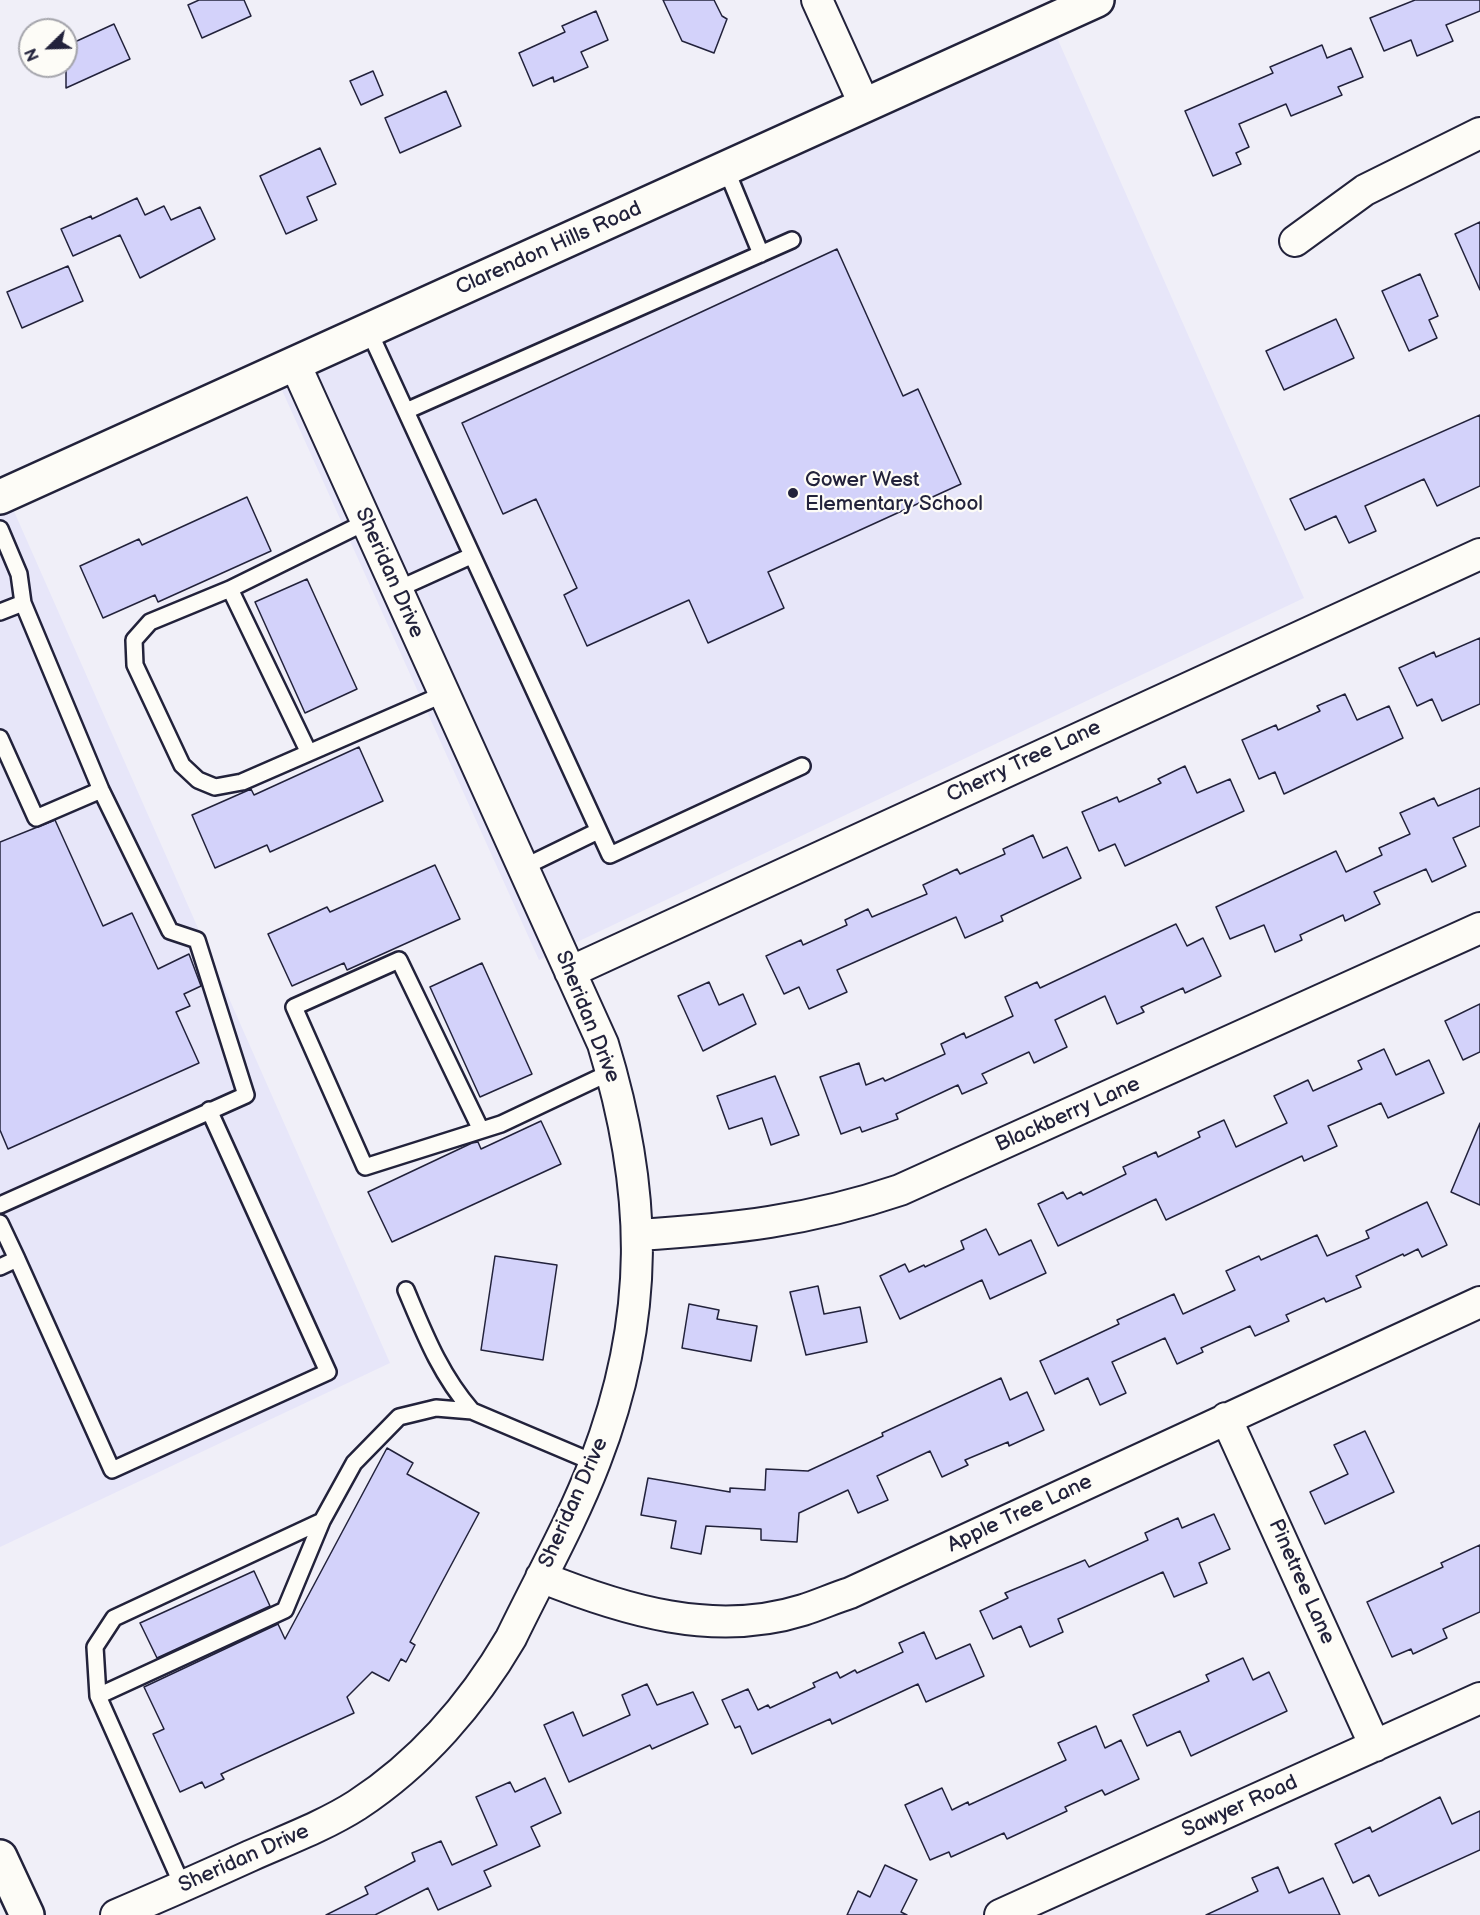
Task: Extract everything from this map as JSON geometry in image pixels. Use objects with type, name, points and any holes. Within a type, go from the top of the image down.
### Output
[{"type":"street","points":[[817,0],[866,106]]},
{"type":"street","name":"Clarendon Hills Road","points":[[0,497],[1097,0]]},
{"type":"street","points":[[1295,241],[1365,190],[1480,133]]},
{"type":"street","name":"Sheridan Drive","points":[[116,1915],[325,1823],[387,1783],[450,1724],[511,1638],[595,1463],[611,1416],[624,1365],[635,1296],[637,1235],[631,1152],[603,1044],[295,364]]},
{"type":"street","name":"Cherry Tree Lane","points":[[570,972],[1480,554]]},
{"type":"street","name":"Blackberry Lane","points":[[637,1235],[746,1227],[800,1219],[900,1190],[1480,928]]},
{"type":"street","name":"Apple Tree Lane","points":[[541,1577],[618,1606],[688,1620],[752,1619],[801,1611],[850,1593],[1480,1302]]},
{"type":"street","name":"Pinetree Lane","points":[[1226,1418],[1375,1746]]},
{"type":"street","name":"Sawyer Road","points":[[999,1915],[1480,1698]]},
{"type":"street","points":[[0,1857],[27,1915]]},
{"type":"lane","points":[[726,169],[761,254]]},
{"type":"lane","points":[[406,411],[792,240]]},
{"type":"lane","points":[[369,331],[610,855],[802,766]]},
{"type":"lane","points":[[366,522],[230,589],[150,622],[134,640],[135,665],[182,765],[198,780],[214,787],[242,782],[444,694]]},
{"type":"lane","points":[[0,529],[19,574],[23,603],[101,790],[170,931],[197,940],[246,1095],[0,1205]]},
{"type":"lane","points":[[396,590],[471,556]]},
{"type":"lane","points":[[230,589],[309,753]]},
{"type":"lane","points":[[0,612],[23,603]]},
{"type":"lane","points":[[0,738],[36,818],[101,790]]},
{"type":"lane","points":[[522,868],[598,831]]},
{"type":"lane","points":[[481,1130],[399,960],[294,1007],[365,1167],[501,1124],[611,1072]]},
{"type":"lane","points":[[0,1223],[112,1470],[328,1372],[209,1110]]},
{"type":"lane","points":[[0,1267],[17,1259]]},
{"type":"lane","points":[[406,1290],[438,1365],[453,1390],[472,1411]]},
{"type":"lane","points":[[98,1696],[285,1610],[322,1521],[354,1463],[399,1417],[436,1408],[472,1411],[595,1463]]},
{"type":"lane","points":[[183,1887],[98,1696],[95,1647],[114,1618],[322,1521]]},
{"type":"shaded area","name":"Gower West Elementary School","points":[[1055,33],[1304,598],[539,960],[281,388]]},
{"type":"shaded area","points":[[13,509],[390,1363],[0,1547],[0,515]]},
{"type":"building","points":[[199,0],[244,0],[251,16],[202,38],[188,5]]},
{"type":"building","points":[[663,0],[714,0],[722,16],[727,19],[714,53],[682,41]]},
{"type":"building","points":[[1415,0],[1480,0],[1480,11],[1446,25],[1453,41],[1417,56],[1411,40],[1384,51],[1370,18]]},
{"type":"building","points":[[596,11],[608,40],[581,52],[588,67],[554,82],[553,77],[533,86],[519,53],[565,32],[562,26]]},
{"type":"building","points":[[114,24],[130,59],[66,88],[66,78],[78,78],[78,40]]},
{"type":"building","points":[[1322,45],[1327,58],[1351,48],[1363,77],[1338,87],[1342,95],[1291,116],[1286,104],[1239,124],[1249,147],[1236,153],[1241,164],[1213,176],[1185,111],[1273,73],[1270,67]]},
{"type":"building","points":[[373,71],[383,95],[361,105],[350,81]]},
{"type":"building","points":[[446,91],[461,126],[400,153],[385,118]]},
{"type":"building","points":[[320,148],[336,184],[307,197],[317,220],[286,234],[260,176]]},
{"type":"building","points":[[137,198],[145,215],[164,206],[171,220],[200,207],[215,239],[140,278],[120,235],[73,256],[61,229],[91,216],[92,219]]},
{"type":"building","points":[[1480,222],[1480,290],[1455,234]]},
{"type":"building","name":"Gower West Elementary School","points":[[837,249],[903,396],[918,389],[961,484],[768,572],[784,608],[708,643],[689,600],[587,646],[564,595],[577,588],[536,499],[503,514],[462,423]]},
{"type":"building","points":[[68,266],[83,301],[22,328],[7,292]]},
{"type":"building","points":[[1420,274],[1438,316],[1429,320],[1437,338],[1409,351],[1382,291]]},
{"type":"building","points":[[1336,319],[1354,358],[1284,390],[1266,351]]},
{"type":"building","points":[[1480,415],[1480,486],[1437,506],[1424,479],[1365,506],[1376,531],[1349,543],[1336,516],[1305,530],[1290,499]]},
{"type":"building","points":[[247,497],[271,551],[158,602],[155,595],[103,618],[80,566],[139,539],[142,545]]},
{"type":"building","points":[[307,579],[357,689],[305,713],[255,602]]},
{"type":"building","points":[[1480,638],[1480,704],[1442,721],[1432,699],[1417,706],[1399,668],[1434,652],[1436,657]]},
{"type":"building","points":[[1345,694],[1357,720],[1389,706],[1403,738],[1284,794],[1275,772],[1259,779],[1242,740],[1276,725],[1278,730],[1320,711],[1317,706]]},
{"type":"building","points":[[359,747],[383,801],[270,852],[267,845],[215,868],[192,815],[251,789],[254,795]]},
{"type":"building","points":[[1185,766],[1197,793],[1230,779],[1244,811],[1125,866],[1115,844],[1099,851],[1082,812],[1117,797],[1119,802],[1161,783],[1158,779]]},
{"type":"building","points":[[1480,788],[1480,826],[1453,838],[1466,866],[1432,882],[1426,869],[1374,892],[1380,904],[1345,921],[1343,915],[1300,935],[1302,940],[1275,952],[1264,925],[1230,939],[1216,907],[1336,851],[1346,872],[1382,855],[1379,848],[1410,834],[1400,813],[1434,798],[1438,806]]},
{"type":"building","points":[[55,820],[103,926],[132,913],[158,969],[189,954],[201,986],[184,994],[190,1006],[176,1012],[199,1063],[8,1149],[0,1130],[0,842]]},
{"type":"building","points":[[1033,835],[1043,858],[1067,847],[1081,878],[1001,916],[1003,921],[965,938],[956,917],[837,970],[847,992],[809,1009],[799,987],[784,994],[766,956],[801,940],[803,945],[847,925],[845,920],[868,909],[872,917],[927,894],[923,885],[957,869],[960,874],[1005,854],[1003,849]]},
{"type":"building","points":[[435,865],[460,919],[347,970],[344,963],[292,986],[268,934],[327,907],[330,912]]},
{"type":"building","points":[[1176,924],[1187,946],[1203,938],[1221,976],[1185,993],[1183,988],[1141,1007],[1144,1012],[1117,1024],[1105,996],[1055,1020],[1067,1047],[1034,1063],[1029,1052],[982,1074],[987,1083],[962,1094],[958,1085],[896,1114],[898,1119],[862,1132],[860,1127],[841,1134],[820,1077],[859,1063],[866,1085],[883,1078],[885,1081],[945,1054],[941,1044],[964,1033],[966,1038],[1013,1016],[1005,997],[1037,982],[1040,988]]},
{"type":"building","points":[[482,963],[532,1074],[480,1097],[430,987]]},
{"type":"building","points":[[709,982],[719,1005],[743,994],[756,1024],[703,1051],[678,996]]},
{"type":"building","points":[[1480,1004],[1480,1052],[1463,1060],[1445,1021]]},
{"type":"building","points":[[1384,1049],[1396,1075],[1429,1060],[1444,1093],[1388,1118],[1381,1103],[1328,1126],[1337,1146],[1304,1161],[1302,1156],[1166,1220],[1156,1199],[1058,1246],[1038,1204],[1063,1192],[1067,1199],[1081,1192],[1083,1195],[1126,1174],[1123,1167],[1156,1152],[1158,1157],[1200,1137],[1198,1132],[1224,1120],[1236,1147],[1287,1123],[1274,1096],[1308,1080],[1313,1091],[1362,1069],[1358,1061]]},
{"type":"building","points":[[775,1076],[799,1135],[771,1145],[762,1118],[729,1129],[717,1096]]},
{"type":"building","points":[[541,1121],[561,1164],[392,1242],[368,1192],[472,1143],[478,1142],[481,1149]]},
{"type":"building","points":[[1480,1123],[1480,1205],[1451,1192]]},
{"type":"building","points":[[1427,1202],[1447,1245],[1422,1257],[1418,1249],[1404,1256],[1403,1254],[1356,1276],[1361,1287],[1326,1302],[1324,1298],[1286,1315],[1289,1321],[1255,1336],[1250,1326],[1201,1348],[1203,1352],[1177,1364],[1165,1338],[1112,1362],[1126,1393],[1100,1405],[1088,1378],[1055,1394],[1040,1361],[1119,1324],[1117,1320],[1174,1294],[1183,1314],[1235,1290],[1226,1271],[1259,1256],[1261,1260],[1317,1235],[1327,1256],[1369,1238],[1366,1231]]},
{"type":"building","points":[[986,1229],[999,1255],[1031,1240],[1046,1273],[990,1299],[982,1280],[900,1319],[880,1276],[905,1264],[909,1272],[924,1265],[925,1267],[964,1249],[961,1241]]},
{"type":"building","points":[[495,1256],[557,1265],[543,1360],[481,1350]]},
{"type":"building","points":[[818,1286],[824,1314],[860,1307],[867,1342],[806,1355],[790,1292]]},
{"type":"building","points":[[689,1304],[719,1310],[717,1319],[757,1326],[751,1361],[682,1348]]},
{"type":"building","points":[[1001,1378],[1010,1400],[1027,1392],[1044,1430],[1009,1446],[1008,1442],[965,1460],[968,1465],[942,1477],[930,1451],[877,1476],[888,1500],[858,1513],[848,1490],[799,1513],[797,1542],[761,1540],[761,1529],[706,1526],[701,1554],[671,1548],[676,1521],[641,1515],[648,1478],[730,1492],[730,1488],[765,1490],[766,1469],[808,1471],[883,1436],[882,1433]]},
{"type":"building","points":[[1365,1431],[1394,1492],[1325,1524],[1310,1492],[1348,1474],[1334,1445]]},
{"type":"building","points":[[387,1448],[413,1463],[407,1474],[479,1513],[410,1642],[415,1645],[406,1662],[401,1659],[389,1681],[372,1672],[347,1697],[354,1713],[221,1774],[224,1779],[205,1788],[202,1782],[180,1792],[153,1734],[164,1729],[144,1687],[278,1624],[285,1639]]},
{"type":"building","points":[[1214,1514],[1230,1549],[1199,1563],[1207,1583],[1174,1597],[1163,1572],[1058,1619],[1063,1632],[1030,1647],[1021,1626],[993,1639],[980,1611],[1008,1598],[1005,1593],[1085,1560],[1089,1567],[1148,1540],[1145,1533],[1178,1518],[1182,1528]]},
{"type":"building","points":[[1480,1545],[1480,1612],[1443,1629],[1447,1638],[1413,1654],[1411,1649],[1392,1657],[1367,1602],[1443,1567],[1441,1563]]},
{"type":"building","points":[[254,1571],[270,1606],[157,1658],[140,1623]]},
{"type":"building","points":[[924,1632],[936,1659],[970,1644],[984,1676],[926,1702],[918,1684],[832,1724],[830,1719],[752,1754],[740,1726],[735,1728],[722,1700],[748,1689],[758,1710],[768,1705],[770,1708],[815,1687],[813,1683],[837,1672],[840,1678],[855,1670],[857,1673],[903,1652],[899,1643]]},
{"type":"building","points":[[1243,1658],[1253,1680],[1269,1672],[1287,1711],[1191,1756],[1180,1731],[1147,1746],[1133,1715],[1209,1681],[1206,1675]]},
{"type":"building","points":[[647,1684],[657,1705],[693,1692],[708,1724],[652,1749],[650,1745],[569,1782],[544,1725],[573,1712],[583,1736],[630,1715],[622,1695]]},
{"type":"building","points":[[1096,1726],[1105,1748],[1121,1740],[1139,1779],[1105,1795],[1102,1790],[1065,1807],[1067,1811],[1007,1839],[1004,1833],[951,1857],[949,1852],[930,1860],[905,1805],[942,1788],[952,1810],[968,1802],[969,1805],[1066,1760],[1058,1743]]},
{"type":"building","points":[[545,1778],[561,1813],[531,1827],[540,1846],[484,1871],[491,1886],[438,1910],[428,1888],[375,1915],[326,1915],[368,1894],[365,1887],[415,1861],[412,1853],[441,1841],[452,1865],[497,1845],[476,1797],[510,1782],[515,1792]]},
{"type":"building","points":[[1440,1797],[1452,1824],[1480,1811],[1480,1850],[1379,1896],[1369,1875],[1353,1883],[1335,1844],[1370,1827],[1372,1832]]},
{"type":"building","points":[[885,1865],[917,1880],[901,1912],[907,1915],[847,1915],[858,1891],[870,1897]]},
{"type":"building","points":[[1278,1867],[1289,1893],[1323,1878],[1340,1915],[1206,1915],[1258,1891],[1252,1878]]},
{"type":"place","name":"Gower West Elementary School","points":[[793,493]]}]
